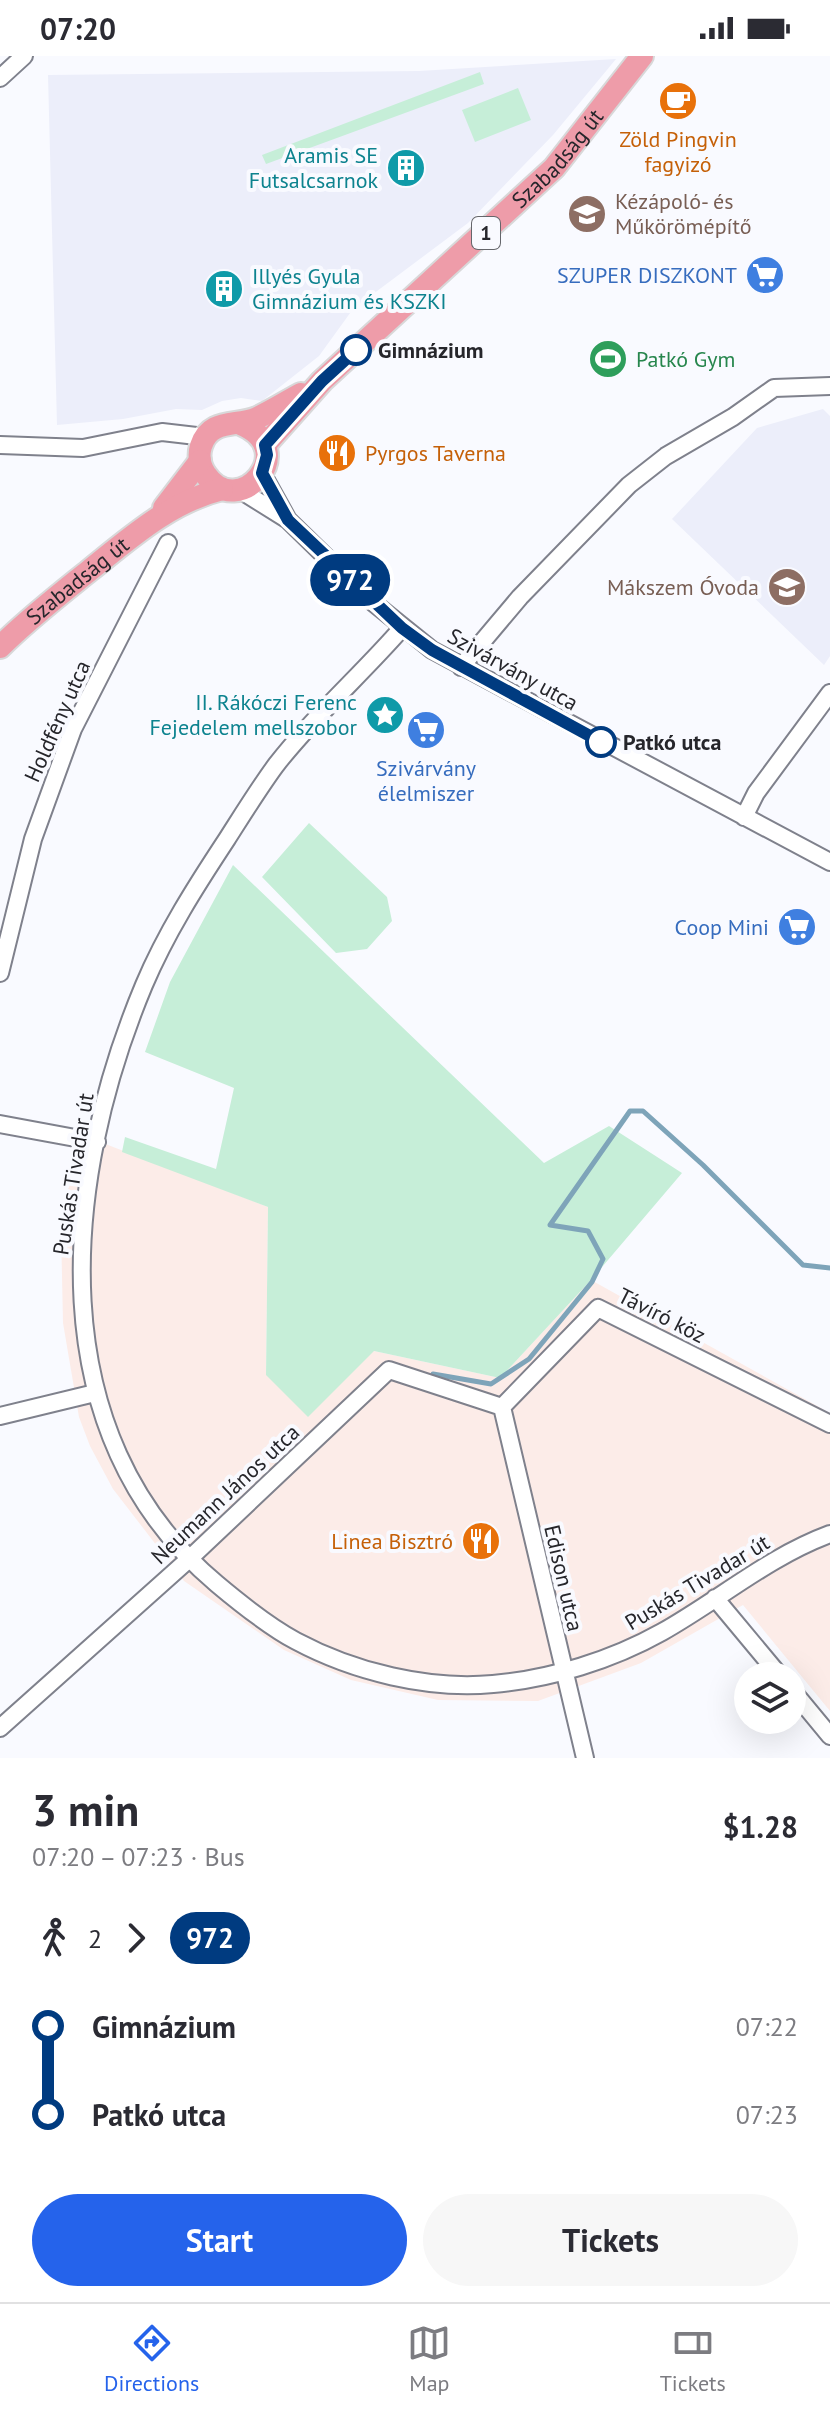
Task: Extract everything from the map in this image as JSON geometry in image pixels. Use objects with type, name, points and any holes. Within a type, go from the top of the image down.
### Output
[{"type":"main road","name":"Szabadság út","points":[[265,445],[322,381],[538,184],[577,141],[642,56]]},
{"type":"main road","name":"Szabadság út","points":[[157,517],[200,461],[199,453],[205,437],[221,425],[241,424],[270,412],[322,381]]},
{"type":"main road","points":[[241,424],[252,428],[265,445],[267,455],[262,473]]},
{"type":"main road","points":[[200,461],[203,473],[211,483],[231,489]]},
{"type":"main road","name":"Szabadság út","points":[[0,647],[26,622],[157,517],[189,499],[252,484],[262,473]]},
{"type":"street","points":[[0,78],[24,56]]},
{"type":"street","points":[[461,667],[520,597],[629,485],[666,456],[733,417],[774,388],[830,386]]},
{"type":"street","points":[[0,445],[83,448],[162,432],[205,437]]},
{"type":"street","name":"Szivárvány utca","points":[[262,473],[288,520]]},
{"type":"street","name":"Szivárvány utca","points":[[231,489],[288,520],[402,628],[432,650],[830,862]]},
{"type":"street","name":"Holdfény utca","points":[[0,973],[33,839],[73,729],[168,543]]},
{"type":"street","name":"Puskás Tivadar út","points":[[402,628],[276,765],[183,908],[145,983],[114,1070],[97,1142],[85,1215],[82,1307],[95,1393],[128,1477],[163,1532],[188,1560],[235,1600],[295,1641],[364,1668],[397,1676],[467,1685],[498,1684],[600,1661],[661,1633],[754,1572],[830,1534]]},
{"type":"street","points":[[744,817],[756,793],[830,693]]},
{"type":"street","points":[[0,1124],[97,1142]]},
{"type":"street","name":"Távíró köz","points":[[502,1407],[598,1308],[830,1424]]},
{"type":"street","name":"Neumann János utca","points":[[0,1728],[188,1560],[389,1370],[502,1407]]},
{"type":"street","points":[[0,1416],[95,1393]]},
{"type":"street","name":"Edison utca","points":[[502,1407],[585,1758]]},
{"type":"street","points":[[715,1598],[768,1662]]},
{"type":"street","points":[[806,1707],[830,1736]]},
{"type":"shaded area","points":[[616,59],[553,135],[468,223],[353,309],[319,356],[262,401],[241,398],[222,401],[202,410],[176,409],[123,419],[57,425],[48,75],[419,71]]},
{"type":"shaded area","name":"Mákszem Óvoda","points":[[823,409],[830,416],[830,656],[824,665],[672,519],[757,428]]},
{"type":"shaded area","points":[[77,1133],[268,1207],[266,1375],[374,1351],[500,1378],[591,1280],[830,1413],[830,1711],[806,1682],[806,1662],[790,1662],[743,1605],[641,1663],[538,1701],[438,1700],[351,1680],[284,1650],[184,1581],[113,1489],[90,1446],[79,1417],[63,1323],[61,1229]]},
{"type":"green space","points":[[480,72],[484,84],[266,164],[262,155]]},
{"type":"green space","points":[[518,88],[531,120],[475,142],[462,110]]},
{"type":"green space","points":[[309,823],[387,897],[392,921],[367,949],[336,953],[262,877]]},
{"type":"green space","points":[[233,865],[544,1163],[609,1126],[682,1173],[591,1280],[500,1378],[374,1351],[308,1417],[266,1375],[268,1207],[122,1152],[125,1137],[216,1169],[234,1088],[145,1052],[170,982]]},
{"type":"waterway","points":[[433,1374],[491,1384],[529,1359],[592,1282],[603,1259],[588,1231],[550,1225],[630,1111],[643,1111],[703,1165],[803,1265],[830,1268]]},
{"type":"bus line","name":"972","points":[[356,350],[322,381],[265,445],[267,455],[262,473],[288,520],[370,600],[432,650],[601,742]]},
{"type":"place","name":"Zöld Pingvin fagyizó","points":[[678,101]]},
{"type":"place","name":"Aramis SE Futsalcsarnok","points":[[406,168]]},
{"type":"place","name":"Kézápoló- és Műkörömépítő","points":[[587,214]]},
{"type":"place","name":"SZUPER DISZKONT","points":[[765,275]]},
{"type":"place","name":"Illyés Gyula Gimnázium és KSZKI","points":[[224,289]]},
{"type":"place","name":"Gimnázium","points":[[356,350]]},
{"type":"place","name":"Patkó Gym","points":[[608,359]]},
{"type":"place","name":"Pyrgos Taverna","points":[[337,453]]},
{"type":"place","name":"Mákszem Óvoda","points":[[787,587]]},
{"type":"place","name":"II. Rákóczi Ferenc Fejedelem mellszobor","points":[[385,715]]},
{"type":"place","name":"Szivárvány élelmiszer","points":[[426,730]]},
{"type":"place","name":"Patkó utca","points":[[601,742]]},
{"type":"place","name":"Coop Mini","points":[[797,927]]},
{"type":"place","name":"Linea Bisztró","points":[[481,1541]]}]
